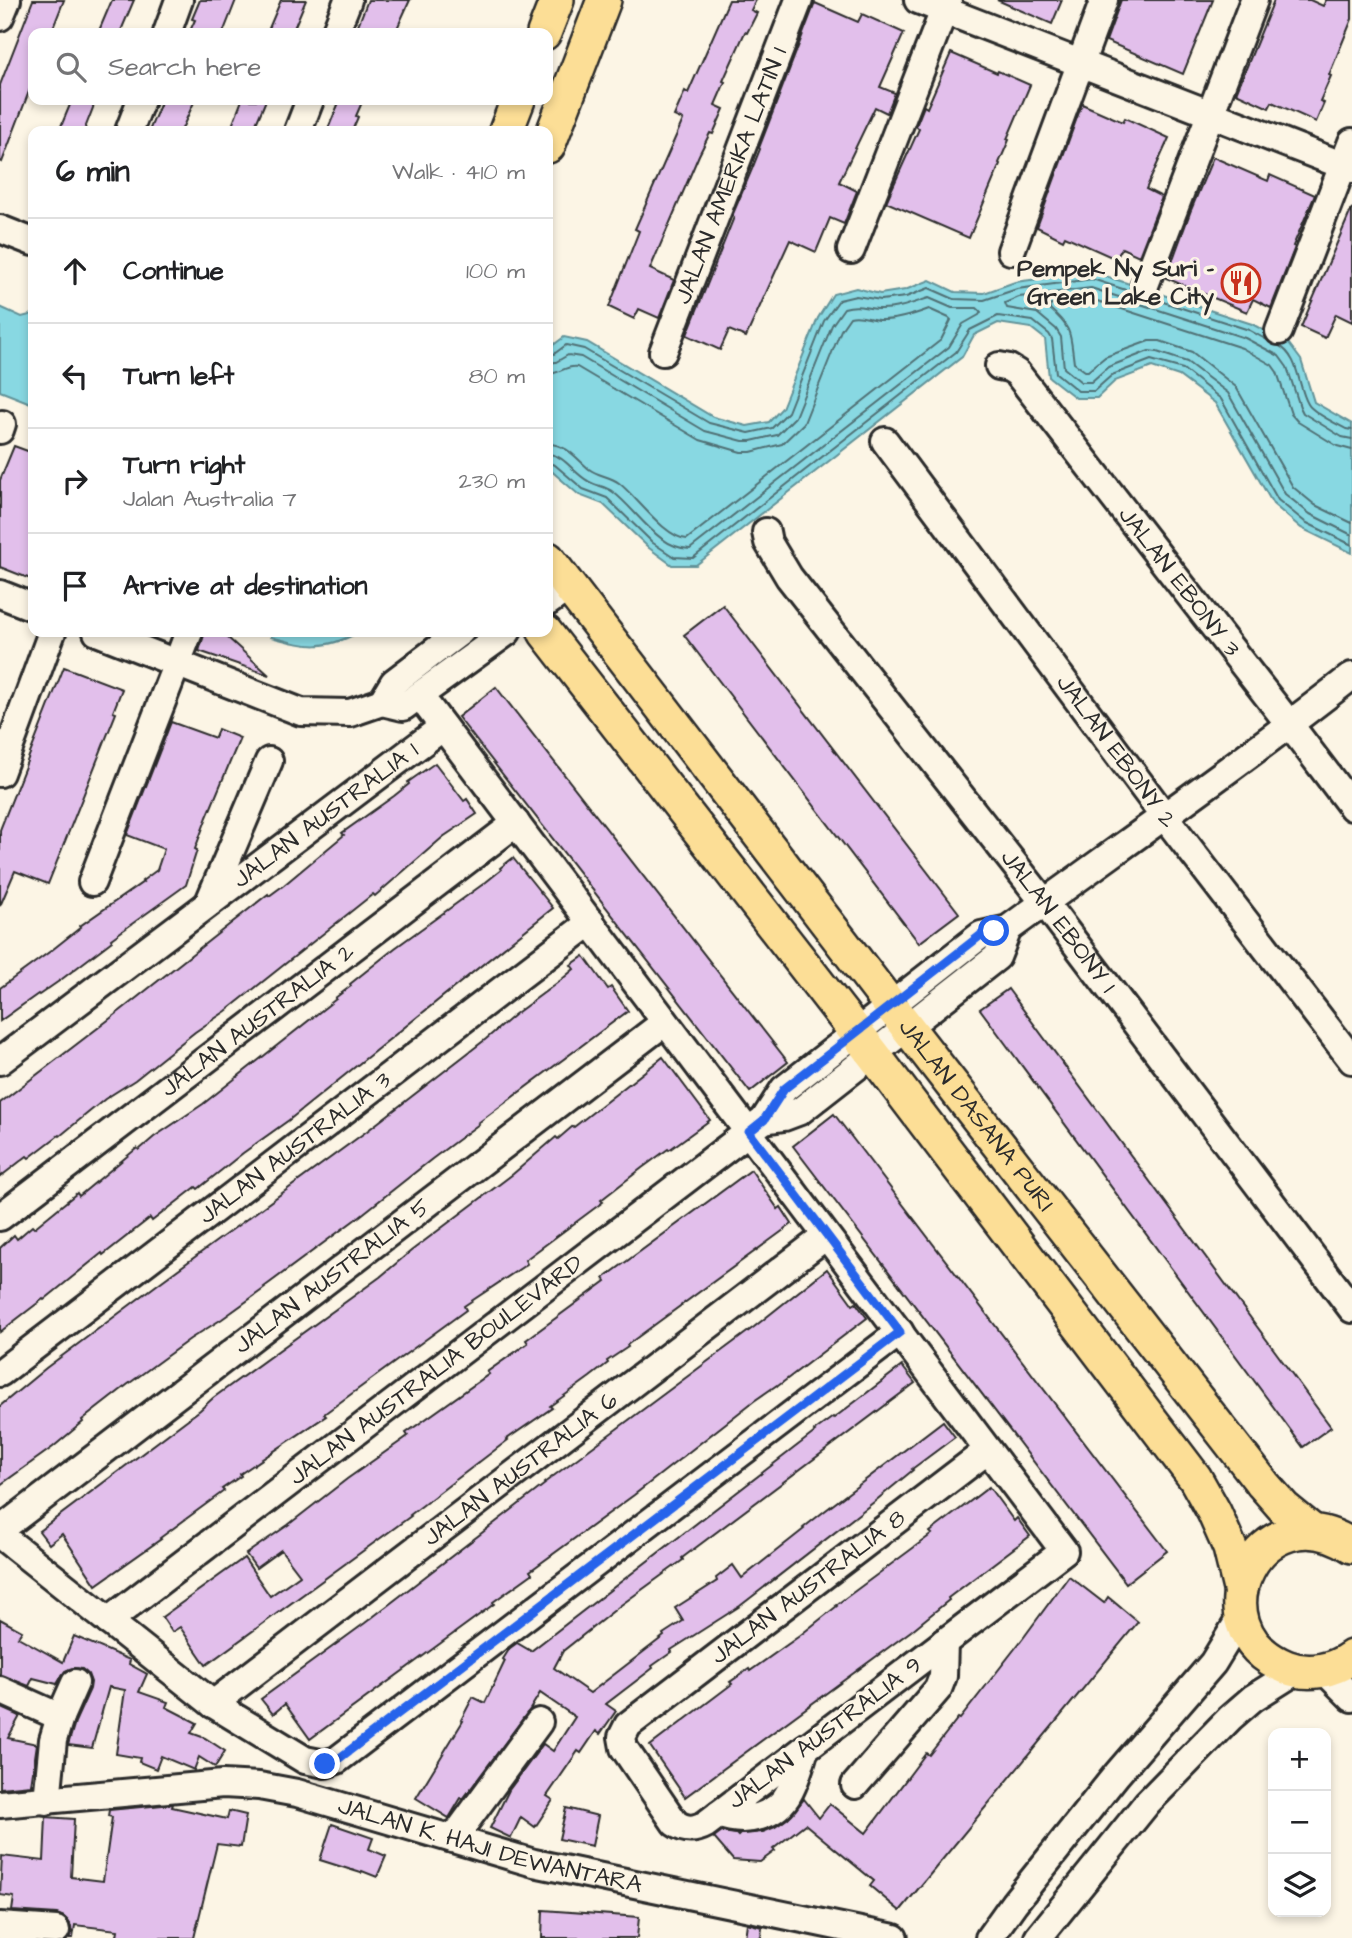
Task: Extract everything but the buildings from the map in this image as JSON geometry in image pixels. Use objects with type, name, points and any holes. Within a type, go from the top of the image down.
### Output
[{"type":"main road","points":[[546,28],[557,0]]},
{"type":"main road","points":[[553,133],[604,0]]},
{"type":"main road","points":[[508,126],[517,105]]},
{"type":"main road","name":"JALAN DASANA PURI","points":[[553,576],[1263,1484],[1284,1508],[1338,1536]]},
{"type":"main road","name":"JALAN DASANA PURI","points":[[549,637],[864,1043],[1195,1478],[1230,1548],[1240,1603],[1252,1642],[1271,1661],[1324,1666]]},
{"type":"main road","points":[[1240,1603],[1249,1566],[1264,1547],[1286,1534],[1338,1536]]},
{"type":"street","points":[[0,17],[6,0]]},
{"type":"street","points":[[169,28],[179,0]]},
{"type":"street","points":[[337,28],[348,0]]},
{"type":"street","name":"JALAN AMERIKA LATIN 1","points":[[663,352],[799,0]]},
{"type":"street","points":[[918,0],[946,5],[1210,114],[1349,159],[1279,331]]},
{"type":"street","points":[[1011,251],[1104,0]]},
{"type":"street","points":[[1145,285],[1254,0]]},
{"type":"street","points":[[851,250],[946,5]]},
{"type":"street","points":[[131,126],[139,105]]},
{"type":"street","points":[[300,126],[308,105]]},
{"type":"street","points":[[0,229],[28,240]]},
{"type":"street","name":"JALAN EBONY 3","points":[[999,366],[1017,373],[1352,807]]},
{"type":"street","name":"JALAN EBONY 2","points":[[885,441],[1165,817],[1352,1060]]},
{"type":"street","name":"JALAN EBONY 1","points":[[766,532],[768,542],[789,577],[1044,902],[1352,1309]]},
{"type":"street","points":[[0,594],[28,605]]},
{"type":"street","points":[[0,773],[50,637]]},
{"type":"street","points":[[110,637],[301,712],[349,713],[382,702],[403,706],[500,637]]},
{"type":"street","points":[[92,882],[187,637]]},
{"type":"street","points":[[382,702],[394,682],[453,637]]},
{"type":"street","points":[[756,1126],[800,1111],[864,1043],[899,1016],[981,935],[1007,929],[1165,817],[1352,676]]},
{"type":"street","name":"JALAN AUSTRALIA 1","points":[[0,1060],[209,904],[436,718],[516,824]]},
{"type":"street","name":"JALAN AUSTRALIA 1","points":[[209,904],[269,761]]},
{"type":"street","points":[[516,824],[666,1022],[756,1126],[826,1236],[988,1450]]},
{"type":"street","name":"JALAN AUSTRALIA 2","points":[[0,1217],[516,824]]},
{"type":"street","name":"JALAN AUSTRALIA 3","points":[[0,1373],[590,922]]},
{"type":"street","name":"JALAN AUSTRALIA 5","points":[[0,1532],[666,1022]]},
{"type":"street","name":"JALAN AUSTRALIA BOULEVARD","points":[[108,1621],[756,1126]]},
{"type":"street","name":"JALAN AUSTRALIA 6","points":[[214,1704],[826,1236]]},
{"type":"street","points":[[0,1532],[214,1704],[305,1760],[325,1764],[337,1760],[900,1332]]},
{"type":"street","name":"JALAN AUSTRALIA 9","points":[[712,1819],[1064,1551],[988,1450]]},
{"type":"street","name":"JALAN AUSTRALIA 8","points":[[712,1819],[698,1828],[690,1829],[675,1823],[624,1748],[622,1737],[628,1725],[988,1450]]},
{"type":"street","points":[[989,1938],[1117,1774],[1213,1663],[1240,1603]]},
{"type":"street","name":"JALAN AUSTRALIA 9","points":[[855,1785],[938,1689],[943,1676],[944,1642]]},
{"type":"street","points":[[1038,1938],[1147,1803],[1253,1698],[1324,1666],[1352,1698]]},
{"type":"street","points":[[47,1801],[53,1740],[75,1683]]},
{"type":"street","points":[[0,1690],[60,1717]]},
{"type":"street","points":[[453,1839],[539,1722]]},
{"type":"street","name":"JALAN K. HAJI DEWANTARA","points":[[0,1804],[222,1784],[259,1786],[297,1793],[534,1863],[894,1938]]},
{"type":"street","points":[[0,1926],[56,1930]]},
{"type":"water","points":[[1093,272],[1252,324],[1289,344],[1301,360],[1314,402],[1352,424],[1352,553],[1301,528],[1273,504],[1215,403],[1179,376],[1152,367],[1115,381],[1097,398],[1076,398],[1049,377],[1045,339],[1031,328],[998,323],[974,335],[962,357],[696,565],[672,565],[649,548],[603,504],[579,495],[553,472],[553,345],[564,337],[587,342],[713,417],[747,426],[769,422],[782,408],[818,318],[833,294],[856,288],[880,294],[905,290],[930,280],[955,292],[984,293],[1015,282]]},
{"type":"water","points":[[0,307],[22,317],[28,315],[28,402],[0,391]]},
{"type":"water","points":[[271,637],[349,637],[326,645],[295,643]]},
{"type":"place","name":"Pempek Ny Suri - Green Lake City","points":[[1241,283]]},
{"type":"route","points":[[325,1764],[337,1760],[900,1332],[749,1132],[764,1120],[784,1089],[981,935],[994,931]]}]
